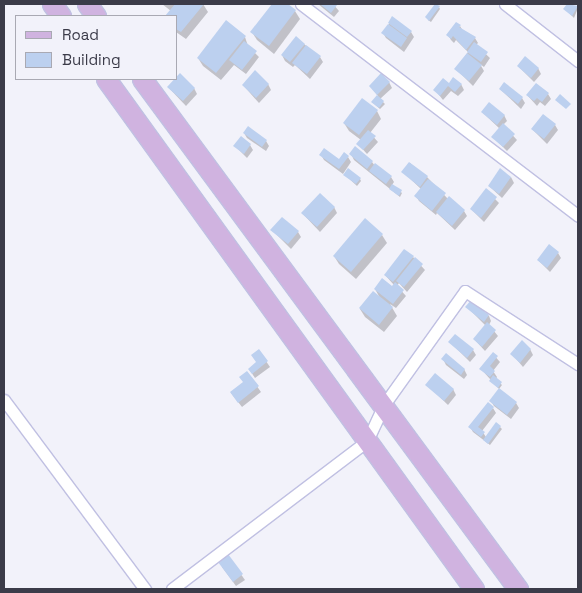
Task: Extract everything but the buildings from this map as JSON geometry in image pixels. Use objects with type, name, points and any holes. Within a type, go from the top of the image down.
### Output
[{"type":"main road","points":[[52,4],[60,15]]},
{"type":"main road","points":[[87,4],[95,15]]},
{"type":"main road","points":[[107,80],[474,589]]},
{"type":"main road","points":[[143,80],[518,589]]},
{"type":"street","points":[[301,4],[578,216]]},
{"type":"street","points":[[505,4],[578,61]]},
{"type":"street","points":[[172,589],[367,441],[383,406],[465,291],[578,364]]},
{"type":"street","points":[[4,400],[145,589]]}]
